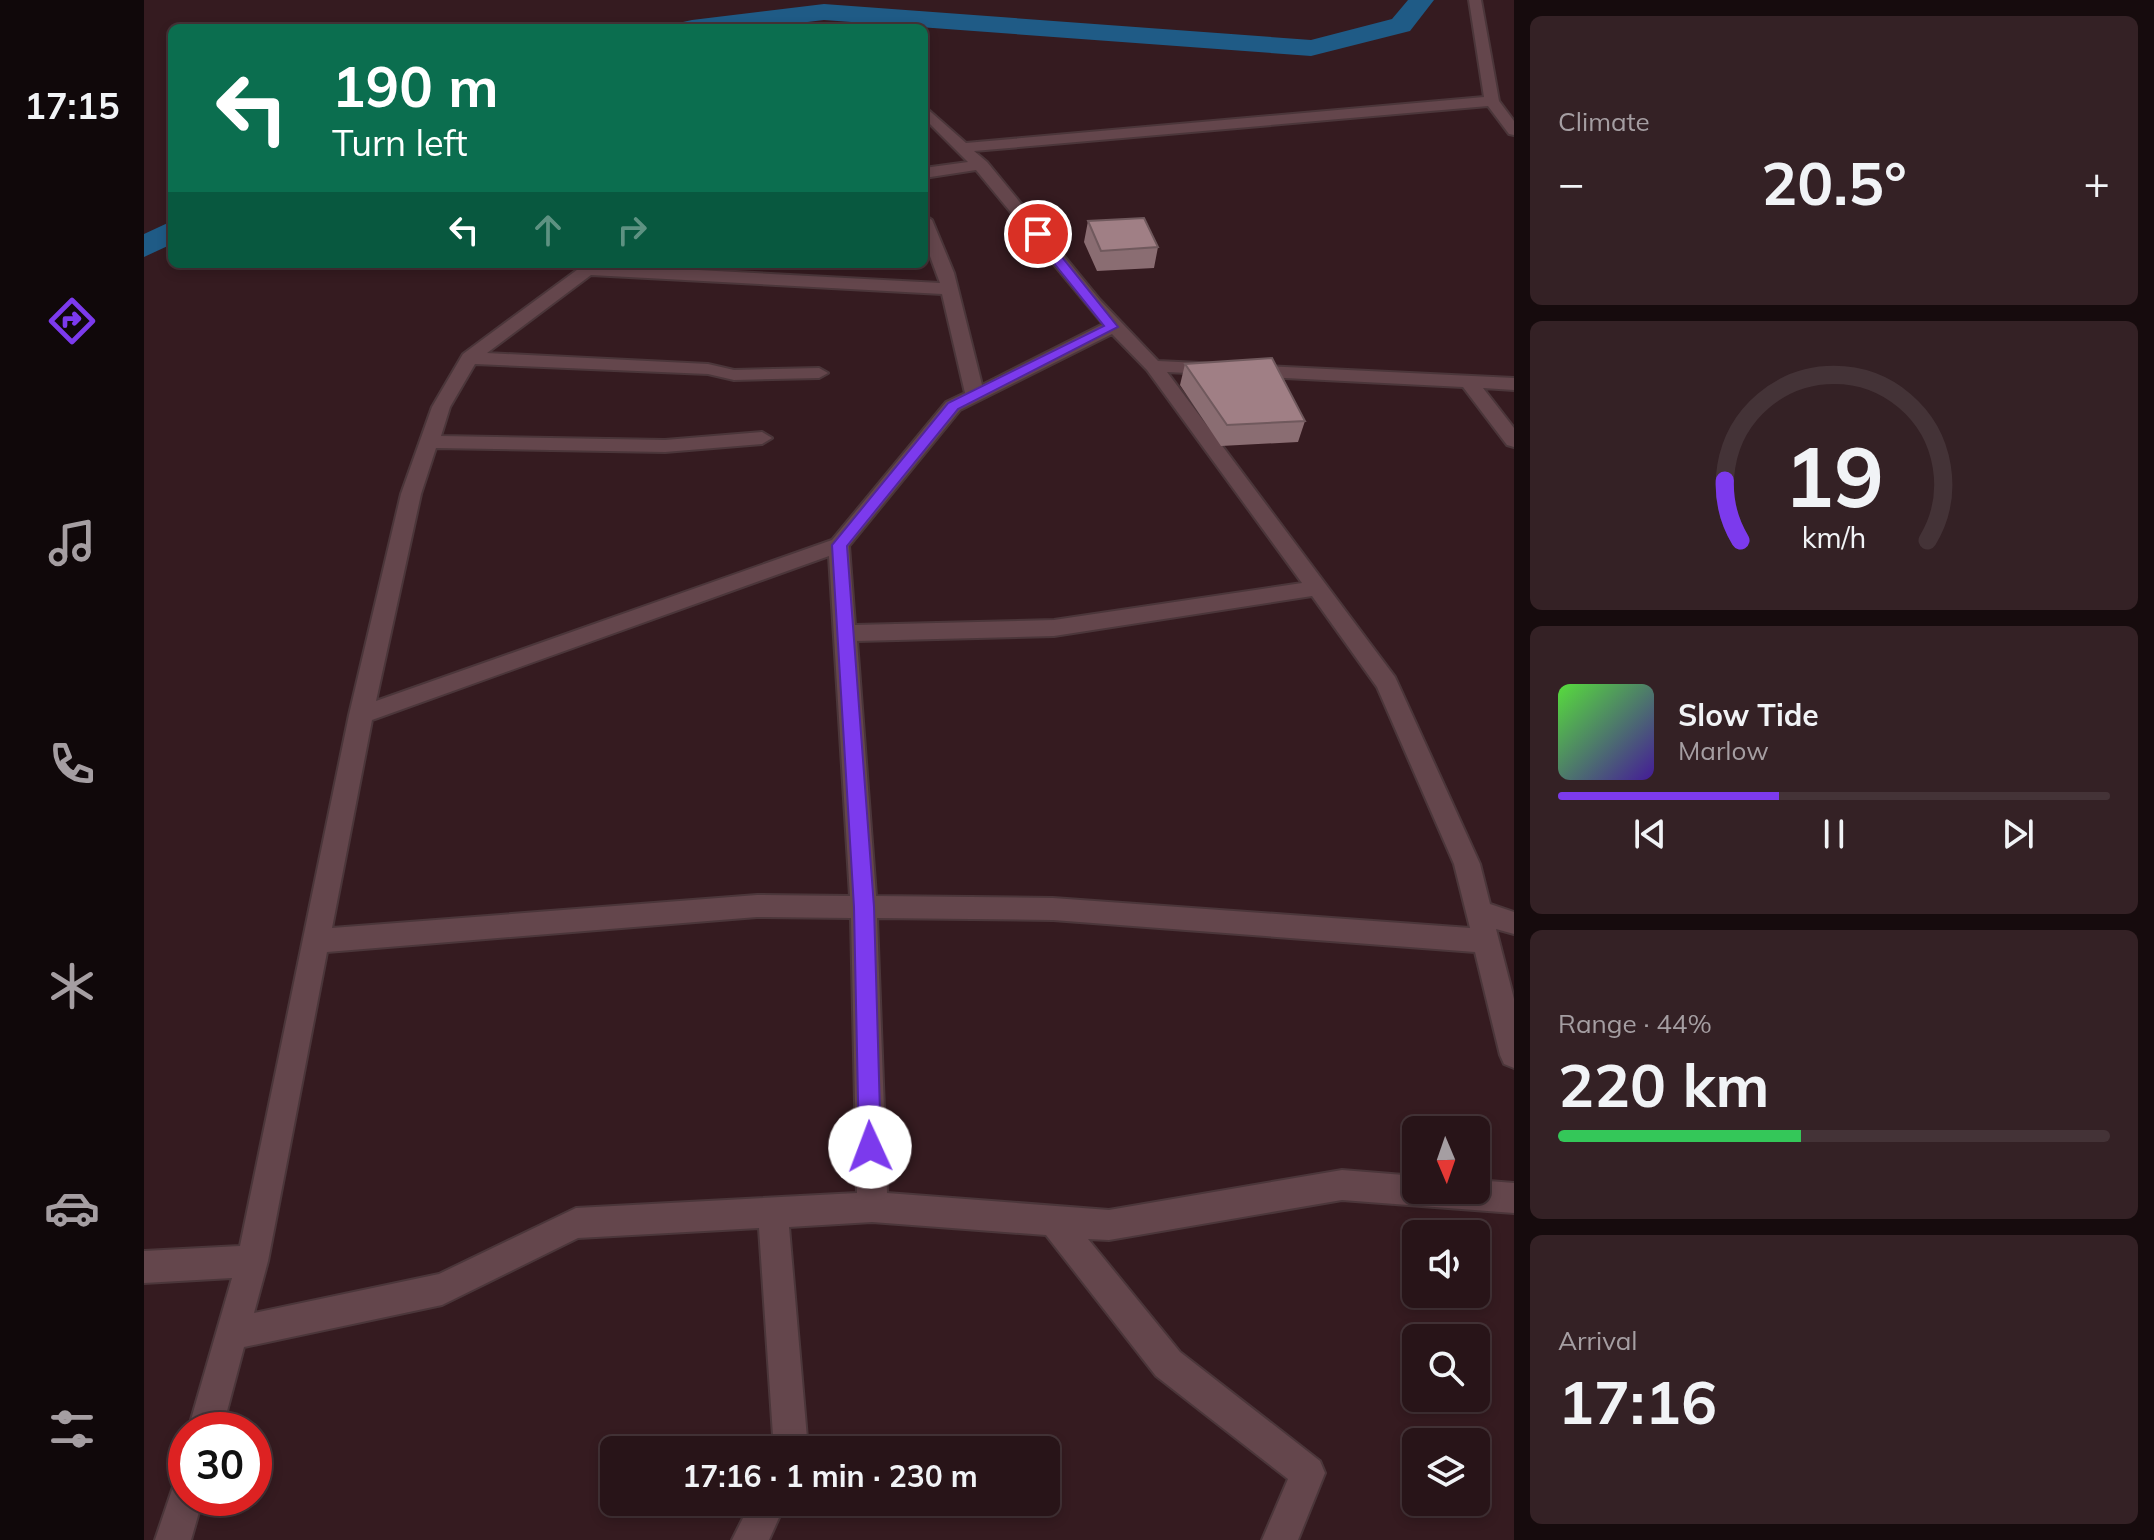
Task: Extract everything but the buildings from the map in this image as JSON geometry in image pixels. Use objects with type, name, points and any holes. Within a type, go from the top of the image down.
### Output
[{"type":"street","points":[[1475,0],[1492,101],[1514,131]]},
{"type":"street","points":[[967,147],[1492,101]]},
{"type":"street","points":[[928,113],[967,147],[1112,327],[1153,366],[1387,683],[1467,864],[1514,1055]]},
{"type":"street","points":[[928,172],[982,165]]},
{"type":"street","points":[[928,231],[950,289],[975,395]]},
{"type":"street","points":[[210,1412],[252,1261],[361,715],[411,494],[428,442],[441,407],[469,358],[590,268]]},
{"type":"street","points":[[607,268],[950,289]]},
{"type":"street","points":[[361,715],[839,545],[953,406],[1112,327]]},
{"type":"street","points":[[469,358],[708,369],[734,375],[819,373]]},
{"type":"street","points":[[1153,366],[1514,384]]},
{"type":"street","points":[[1468,381],[1514,441]]},
{"type":"street","points":[[428,442],[665,446],[762,438]]},
{"type":"street","points":[[839,545],[864,907],[872,1207]]},
{"type":"street","points":[[845,633],[1054,628],[1318,588]]},
{"type":"street","points":[[316,941],[757,906],[1053,909],[1486,941]]},
{"type":"street","points":[[1478,912],[1514,923]]},
{"type":"street","points":[[234,1333],[442,1289],[576,1223],[872,1207],[1109,1225],[1342,1185],[1514,1198]]},
{"type":"street","points":[[773,1212],[790,1436]]},
{"type":"street","points":[[1054,1221],[1168,1364],[1308,1473],[1280,1540]]},
{"type":"street","points":[[144,1267],[252,1261]]},
{"type":"street","points":[[173,1540],[180,1516]]},
{"type":"street","points":[[750,1540],[762,1516]]},
{"type":"waterway","points":[[725,24],[824,12],[1311,48],[1401,25],[1421,0]]},
{"type":"waterway","points":[[144,247],[168,233]]},
{"type":"route","points":[[870,1147],[864,907],[839,545],[953,406],[1112,327],[1038,234]]}]
